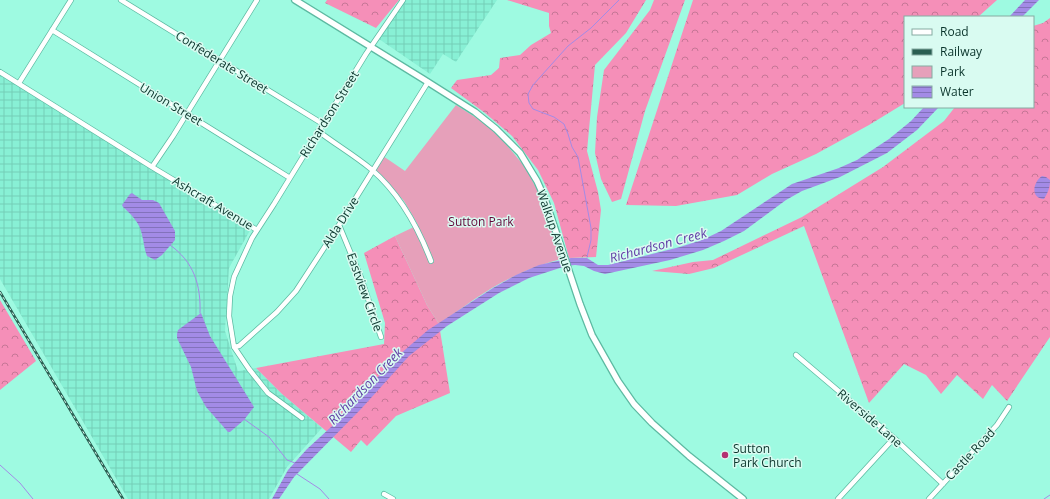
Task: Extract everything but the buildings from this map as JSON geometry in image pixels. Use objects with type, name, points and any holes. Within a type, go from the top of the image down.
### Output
[{"type":"street","points":[[19,83],[71,0]]},
{"type":"street","name":"Confederate Street","points":[[121,0],[323,124]]},
{"type":"street","points":[[152,167],[187,114],[257,0]]},
{"type":"street","name":"Walkup Avenue","points":[[295,0],[475,112],[496,129],[520,153],[545,199],[592,335],[608,364],[634,404],[652,423],[743,499]]},
{"type":"street","name":"Richardson Street","points":[[257,230],[371,47],[403,0]]},
{"type":"street","name":"Union Street","points":[[52,30],[290,178]]},
{"type":"street","name":"Ashcraft Avenue","points":[[0,72],[152,167],[257,230],[241,259],[234,277],[230,296],[229,316],[234,347],[268,393],[302,418]]},
{"type":"street","name":"Alda Drive","points":[[234,347],[238,346],[296,291],[428,82]]},
{"type":"street","points":[[318,131],[372,170],[388,186],[400,201],[417,231],[431,261]]},
{"type":"street","name":"Eastview Circle","points":[[339,225],[361,278],[381,337]]},
{"type":"street","name":"Riverside Lane","points":[[796,355],[894,438],[943,484]]},
{"type":"street","name":"Castle Road","points":[[929,499],[997,425],[1009,407]]},
{"type":"street","points":[[838,499],[894,438]]},
{"type":"street","points":[[384,494],[393,499]]},
{"type":"shaded area","points":[[405,0],[497,0],[456,62],[443,54],[430,74],[379,39]]},
{"type":"shaded area","points":[[0,74],[253,225],[229,268],[225,331],[238,371],[256,368],[282,394],[322,428],[287,467],[269,499],[128,499],[0,279]]},
{"type":"green space","points":[[327,0],[399,0],[376,28],[325,3]]},
{"type":"green space","points":[[507,0],[646,0],[626,33],[595,65],[587,151],[598,192],[601,210],[596,257],[569,258],[554,203],[538,170],[512,136],[485,113],[451,88],[457,80],[491,75],[499,68],[500,58],[520,55],[531,45],[551,33],[549,26],[549,13]]},
{"type":"green space","points":[[654,0],[685,0],[645,111],[621,199],[612,202],[601,179],[595,153],[597,117],[604,70],[650,10]]},
{"type":"green space","points":[[693,0],[997,0],[979,16],[904,16],[904,104],[869,125],[816,154],[772,174],[737,195],[676,206],[626,205]]},
{"type":"green space","points":[[1050,18],[1050,337],[1007,401],[992,385],[983,399],[957,375],[941,394],[926,375],[904,364],[869,403],[804,226],[714,268],[689,274],[652,271],[693,262],[713,260],[802,217],[883,167],[944,121],[954,108],[1034,108],[1034,26],[1043,23]]},
{"type":"green space","name":"Sutton Park","points":[[456,105],[486,124],[505,143],[525,167],[541,197],[561,259],[533,268],[497,285],[439,324],[427,305],[395,236],[418,225],[404,201],[375,170],[383,156],[405,171]]},
{"type":"green space","points":[[395,236],[427,305],[439,324],[450,393],[396,416],[367,446],[361,440],[351,452],[282,394],[256,368],[384,344],[385,323],[364,253]]},
{"type":"green space","points":[[0,300],[36,361],[0,390]]},
{"type":"water","points":[[1025,0],[1039,0],[1023,16],[1010,16]]},
{"type":"water","points":[[923,108],[938,108],[917,130],[887,153],[840,177],[802,191],[786,200],[744,231],[703,250],[670,260],[605,274],[584,266],[566,266],[529,278],[499,293],[447,326],[409,356],[361,409],[294,477],[279,499],[272,499],[288,470],[307,449],[343,416],[392,361],[428,330],[493,288],[516,275],[539,265],[571,258],[587,258],[598,265],[608,265],[702,240],[721,231],[792,184],[839,168],[857,160],[889,139],[911,121]]},
{"type":"water","points":[[1042,176],[1050,180],[1050,185],[1044,199],[1037,196],[1034,189]]},
{"type":"water","points":[[132,193],[142,200],[153,200],[159,203],[175,231],[175,240],[162,255],[155,260],[147,256],[141,231],[135,219],[122,205]]},
{"type":"water","points":[[201,313],[210,336],[254,407],[244,420],[230,432],[228,432],[206,407],[197,391],[191,367],[177,338],[178,330]]},
{"type":"waterway","points":[[587,257],[591,240],[591,228],[578,157],[572,147],[564,124],[554,117],[533,109],[529,103],[528,94],[533,85],[568,46],[591,28],[619,0]]},
{"type":"waterway","points":[[170,245],[185,259],[194,275],[199,293],[200,313]]},
{"type":"waterway","points":[[244,419],[269,437],[287,460],[295,463]]},
{"type":"waterway","points":[[0,465],[20,483],[33,499]]},
{"type":"waterway","points":[[297,474],[320,489],[329,499]]},
{"type":"waterway","points":[[1044,499],[1050,495]]},
{"type":"railway","points":[[0,292],[123,499]]},
{"type":"place","name":"Sutton Park Church","points":[[725,455]]},
{"type":"water label","name":"Richardson Creek","points":[[658,245]]},
{"type":"water label","name":"Richardson Creek","points":[[365,386]]}]
